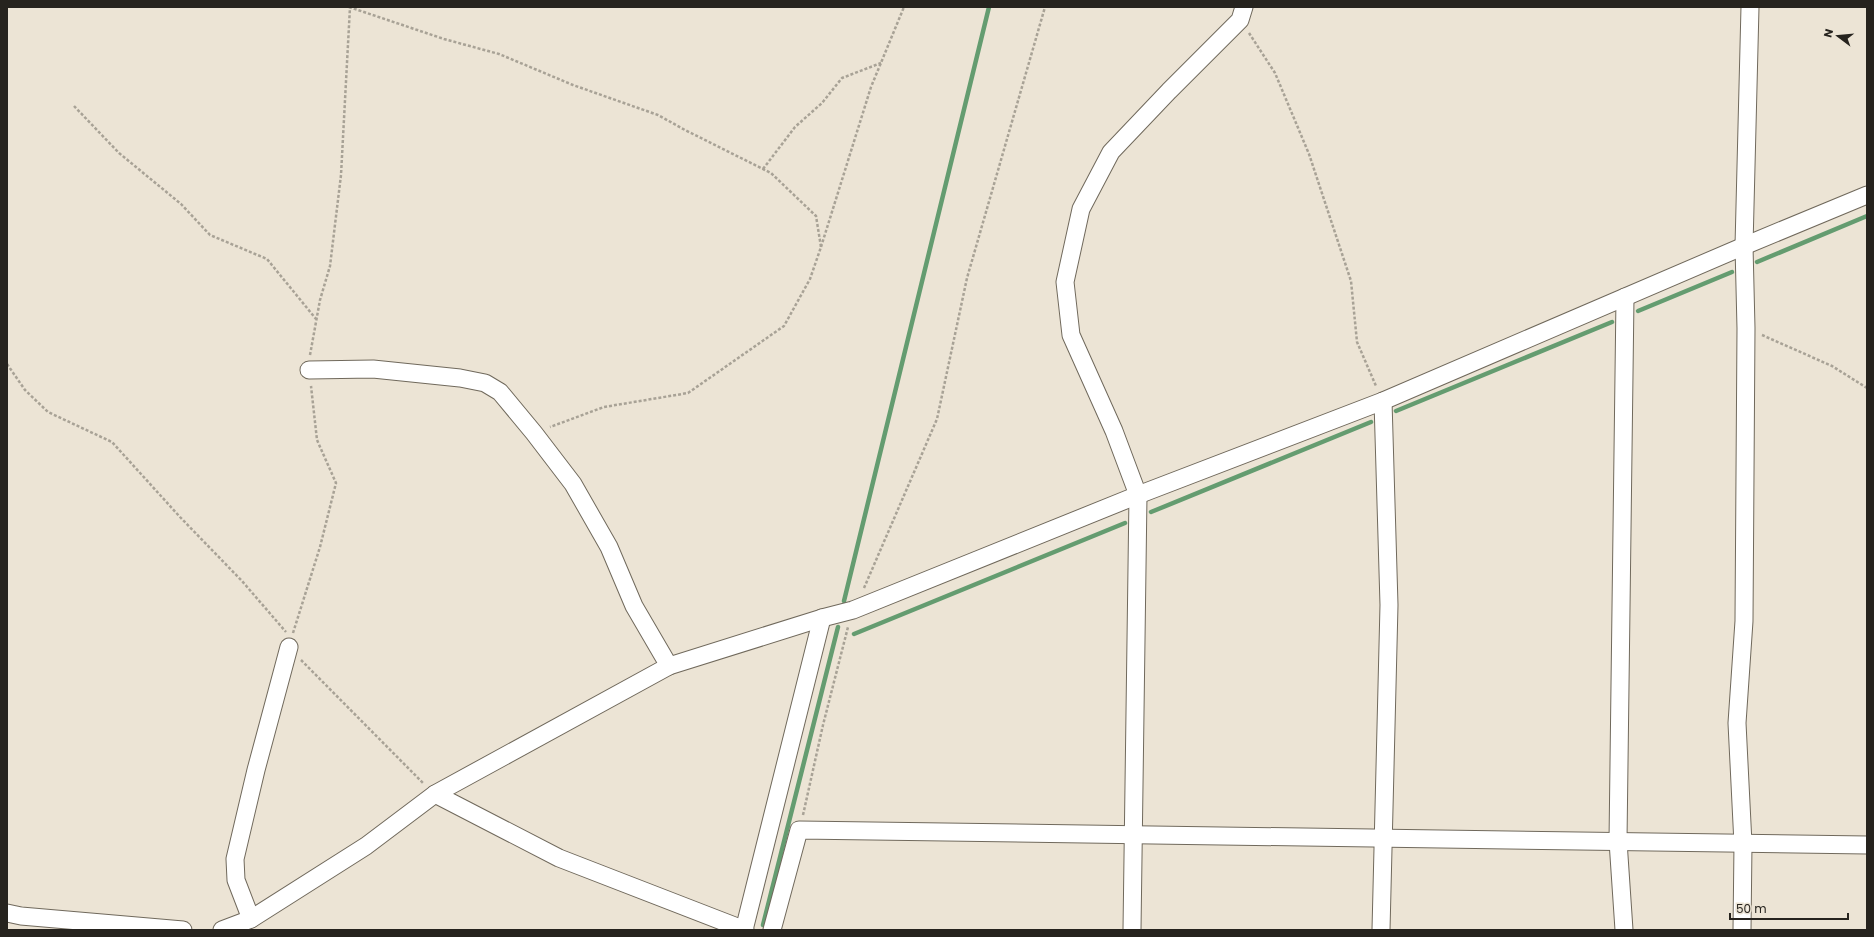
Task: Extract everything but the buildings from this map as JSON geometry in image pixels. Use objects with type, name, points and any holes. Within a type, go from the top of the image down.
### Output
[{"type":"street","points":[[1742,930],[1743,844],[1737,723],[1744,621],[1746,328],[1744,246],[1750,7]]},
{"type":"street","points":[[1132,930],[1132,834],[1138,494],[1114,431],[1070,335],[1065,282],[1081,209],[1111,152],[1242,14]]},
{"type":"street","points":[[222,930],[251,919],[366,846],[435,794],[669,666],[822,618],[853,610],[1138,494],[1383,401],[1744,246],[1867,195]]},
{"type":"street","points":[[1624,930],[1618,841],[1625,297]]},
{"type":"street","points":[[309,370],[374,369],[460,378],[485,383],[500,392],[573,484],[609,547],[634,606],[669,666]]},
{"type":"street","points":[[1380,930],[1389,605],[1383,401]]},
{"type":"street","points":[[435,794],[559,858],[744,930],[822,618]]},
{"type":"street","points":[[251,919],[236,880],[235,859],[256,770],[289,647]]},
{"type":"street","points":[[772,930],[799,830],[1867,845]]},
{"type":"street","points":[[7,913],[21,916],[183,930]]},
{"type":"path","points":[[7,364],[26,390],[48,412],[112,442],[180,517],[242,581],[291,638],[320,547],[336,483],[317,440],[309,370],[316,319],[330,266],[342,175],[349,7],[410,26],[444,39],[499,54],[573,85],[658,115],[771,173],[816,216],[821,247]]},
{"type":"path","points":[[534,433],[604,407],[688,393],[784,326],[810,279],[871,87],[904,7]]},
{"type":"path","points":[[853,610],[870,576],[936,419],[967,278],[1044,7]]},
{"type":"path","points":[[1242,14],[1275,73],[1309,154],[1351,280],[1357,342],[1383,401]]},
{"type":"path","points":[[763,169],[795,127],[822,103],[842,78],[881,63]]},
{"type":"path","points":[[74,106],[119,153],[181,204],[210,235],[267,258],[316,319]]},
{"type":"path","points":[[1746,328],[1832,366],[1867,388]]},
{"type":"path","points":[[799,830],[822,725],[848,630]]},
{"type":"path","points":[[289,647],[435,794]]},
{"type":"waterway","points":[[844,601],[989,7]]},
{"type":"waterway","points":[[1757,262],[1867,216]]},
{"type":"waterway","points":[[1638,311],[1732,272]]},
{"type":"waterway","points":[[1396,411],[1612,322]]},
{"type":"waterway","points":[[1151,512],[1371,422]]},
{"type":"waterway","points":[[854,634],[1125,523]]},
{"type":"waterway","points":[[763,925],[838,627]]}]
